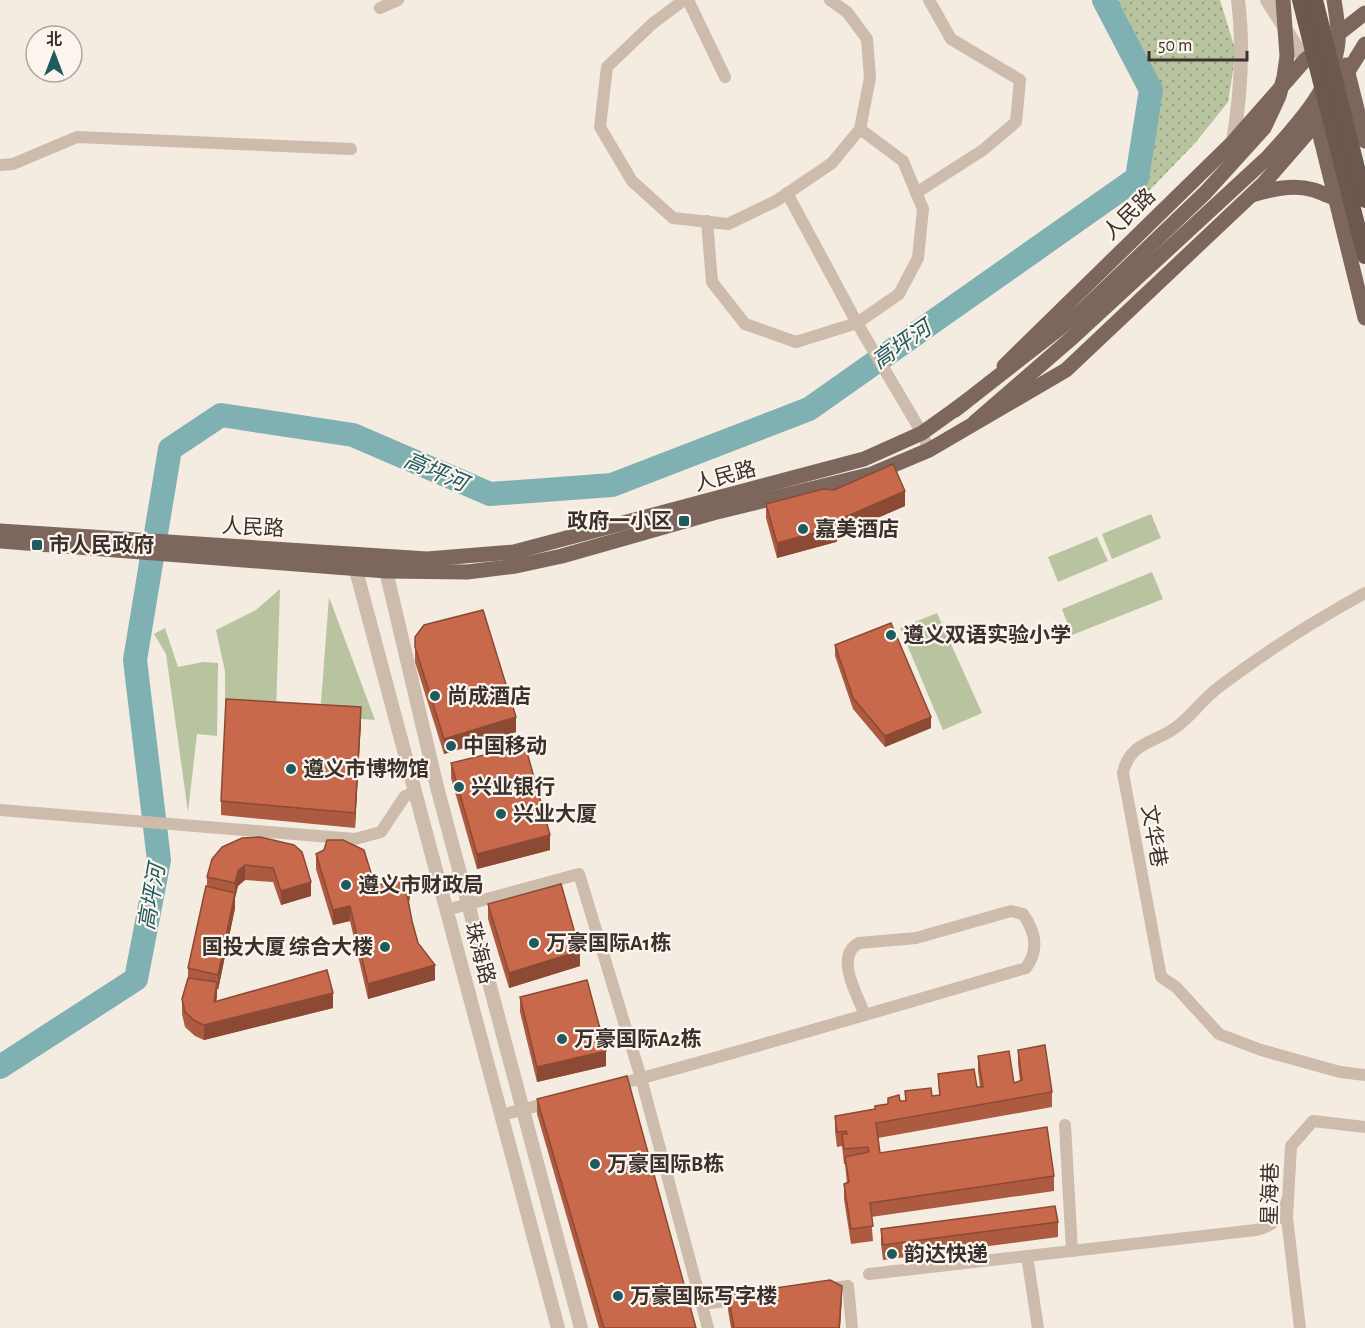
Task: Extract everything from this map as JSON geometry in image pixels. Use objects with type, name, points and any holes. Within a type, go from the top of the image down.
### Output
[{"type":"highway","points":[[1300,0],[1365,256]]},
{"type":"highway","points":[[1315,0],[1365,200]]},
{"type":"main road","points":[[955,410],[1083,310],[1206,192],[1264,128],[1280,96],[1284,77],[1287,56],[1283,0]]},
{"type":"main road","points":[[975,422],[1073,338],[1268,157],[1292,131],[1312,103],[1334,64],[1338,41],[1334,0]]},
{"type":"main road","name":"人民路","points":[[386,564],[514,552],[559,542],[864,459],[922,433],[955,410],[993,378],[1233,142],[1305,60],[1365,12]]},
{"type":"main road","points":[[1330,39],[1349,70],[1365,141]]},
{"type":"main road","name":"人民路","points":[[0,531],[113,545],[354,561],[467,572],[516,566],[713,513],[872,474],[929,450],[1066,370],[1250,195],[1317,122],[1365,44]]},
{"type":"main road","points":[[1305,60],[1314,82],[1317,122],[1365,318]]},
{"type":"main road","points":[[1250,195],[1282,186],[1313,190],[1335,199],[1365,192]]},
{"type":"main road","name":"人民路","points":[[0,541],[113,545]]},
{"type":"street","points":[[380,8],[398,0]]},
{"type":"street","points":[[725,77],[686,0],[652,24],[607,68],[600,127],[632,181],[673,218],[728,224],[787,194],[832,164],[860,129],[870,78],[867,39],[847,12],[830,0]]},
{"type":"street","points":[[916,193],[983,150],[1016,122],[1020,80],[951,39],[929,0]]},
{"type":"street","points":[[1233,142],[1241,92],[1242,44],[1238,0]]},
{"type":"street","points":[[1267,0],[1305,60]]},
{"type":"street","points":[[1294,0],[1330,39]]},
{"type":"street","points":[[707,221],[712,282],[745,324],[796,342],[857,323],[898,294],[918,258],[923,209],[903,161],[860,129]]},
{"type":"street","points":[[0,165],[13,164],[77,137],[351,149]]},
{"type":"street","points":[[787,194],[857,323],[922,433],[929,450]]},
{"type":"street","name":"珠海路","points":[[354,561],[558,1328]]},
{"type":"street","name":"珠海路","points":[[386,564],[437,787],[581,1328]]},
{"type":"street","name":"文华巷","points":[[1365,593],[1284,640],[1217,688],[1178,727],[1147,741],[1126,759],[1123,773],[1161,977],[1176,987],[1219,1034],[1340,1072],[1365,1075]]},
{"type":"street","points":[[0,810],[355,839],[381,832],[405,796],[415,793]]},
{"type":"street","points":[[447,910],[579,874],[642,1078],[708,1328]]},
{"type":"street","points":[[598,1089],[642,1078],[864,1015],[1026,968],[1035,956],[1035,940],[1029,923],[1023,914],[1011,911],[916,938],[859,943],[851,947],[846,954],[846,963],[864,1015]]},
{"type":"street","points":[[501,1115],[566,1098]]},
{"type":"street","name":"星海巷","points":[[1300,1328],[1287,1218],[1291,1146],[1313,1121],[1365,1127]]},
{"type":"street","points":[[1065,1125],[1072,1251]]},
{"type":"street","points":[[869,1274],[1256,1230],[1268,1227],[1280,1220],[1288,1198]]},
{"type":"street","points":[[1027,1256],[1038,1328]]},
{"type":"street","points":[[814,1290],[848,1286],[852,1328]]},
{"type":"street","points":[[702,1304],[758,1297]]},
{"type":"green space","points":[[1096,0],[1220,0],[1236,52],[1228,102],[1196,142],[1144,196],[1149,154],[1148,113],[1145,98],[1127,55]]},
{"type":"green space","points":[[1151,514],[1161,538],[1112,559],[1102,534]]},
{"type":"green space","points":[[1097,537],[1108,561],[1058,582],[1048,557]]},
{"type":"green space","points":[[1152,572],[1163,599],[1072,635],[1062,609]]},
{"type":"green space","points":[[280,589],[276,711],[225,708],[225,671],[216,630],[256,610]]},
{"type":"green space","points":[[329,597],[375,720],[320,716]]},
{"type":"green space","points":[[937,613],[982,713],[943,730],[900,628]]},
{"type":"green space","points":[[165,628],[178,667],[203,662],[218,663],[217,736],[197,734],[188,812],[166,654],[154,634]]},
{"type":"building","points":[[893,464],[905,491],[845,517],[836,527],[777,543],[766,504],[823,489],[834,490]]},
{"type":"building","points":[[483,610],[516,717],[444,739],[415,647],[415,637],[424,625]]},
{"type":"building","points":[[891,623],[931,717],[885,736],[853,698],[835,645]]},
{"type":"building","name":"遵义市博物馆","points":[[226,699],[361,707],[355,813],[221,801]]},
{"type":"building","name":"兴业大厦","points":[[525,745],[550,835],[477,854],[451,763]]},
{"type":"building","points":[[260,837],[294,845],[302,852],[311,882],[281,891],[273,868],[245,865],[238,871],[235,883],[207,877],[212,859],[222,847],[242,838]]},
{"type":"building","points":[[327,840],[343,840],[364,850],[375,886],[411,876],[407,895],[412,921],[418,943],[435,965],[368,984],[350,906],[333,910],[316,854],[324,850]]},
{"type":"building","name":"万豪国际A1栋","points":[[561,884],[580,951],[509,973],[488,904]]},
{"type":"building","points":[[206,886],[235,893],[218,975],[188,968]]},
{"type":"building","points":[[327,970],[333,993],[204,1025],[185,1012],[182,999],[188,978],[217,982],[214,1002]]},
{"type":"building","name":"万豪国际A2栋","points":[[587,980],[606,1051],[537,1067],[520,997]]},
{"type":"building","points":[[1045,1045],[1052,1092],[876,1123],[880,1153],[1047,1127],[1054,1176],[870,1203],[873,1226],[851,1229],[844,1184],[849,1182],[845,1157],[869,1152],[868,1147],[844,1149],[842,1134],[847,1134],[846,1131],[837,1132],[835,1116],[875,1109],[875,1106],[888,1104],[888,1098],[899,1095],[900,1101],[906,1101],[905,1091],[931,1088],[932,1096],[940,1095],[938,1074],[974,1069],[977,1087],[983,1087],[978,1056],[1009,1051],[1014,1083],[1022,1080],[1018,1050]]},
{"type":"building","points":[[627,1076],[696,1328],[604,1328],[537,1099]]},
{"type":"building","points":[[1055,1206],[1058,1222],[883,1245],[881,1229]]},
{"type":"building","points":[[830,1280],[842,1286],[839,1328],[734,1328],[728,1295]]},
{"type":"waterway","name":"高坪河","points":[[0,1067],[136,979],[159,860],[135,660],[170,449],[221,415],[353,435],[490,494],[612,485],[809,409],[1137,178],[1151,90],[1104,0]]},
{"type":"place","name":"政府一小区","points":[[684,521]]},
{"type":"place","name":"嘉美酒店","points":[[803,529]]},
{"type":"place","name":"市人民政府","points":[[37,545]]},
{"type":"place","name":"遵义双语实验小学","points":[[891,635]]},
{"type":"place","name":"尚成酒店","points":[[435,696]]},
{"type":"place","name":"中国移动","points":[[451,746]]},
{"type":"place","name":"遵义市博物馆","points":[[291,769]]},
{"type":"place","name":"兴业银行","points":[[459,787]]},
{"type":"place","name":"兴业大厦","points":[[501,814]]},
{"type":"place","name":"遵义市财政局","points":[[346,885]]},
{"type":"place","name":"万豪国际A1栋","points":[[534,943]]},
{"type":"place","name":"国投大厦 综合大楼","points":[[385,947]]},
{"type":"place","name":"万豪国际A2栋","points":[[562,1039]]},
{"type":"place","name":"万豪国际B栋","points":[[595,1164]]},
{"type":"place","name":"韵达快递","points":[[892,1254]]},
{"type":"place","name":"万豪国际写字楼","points":[[618,1296]]}]
